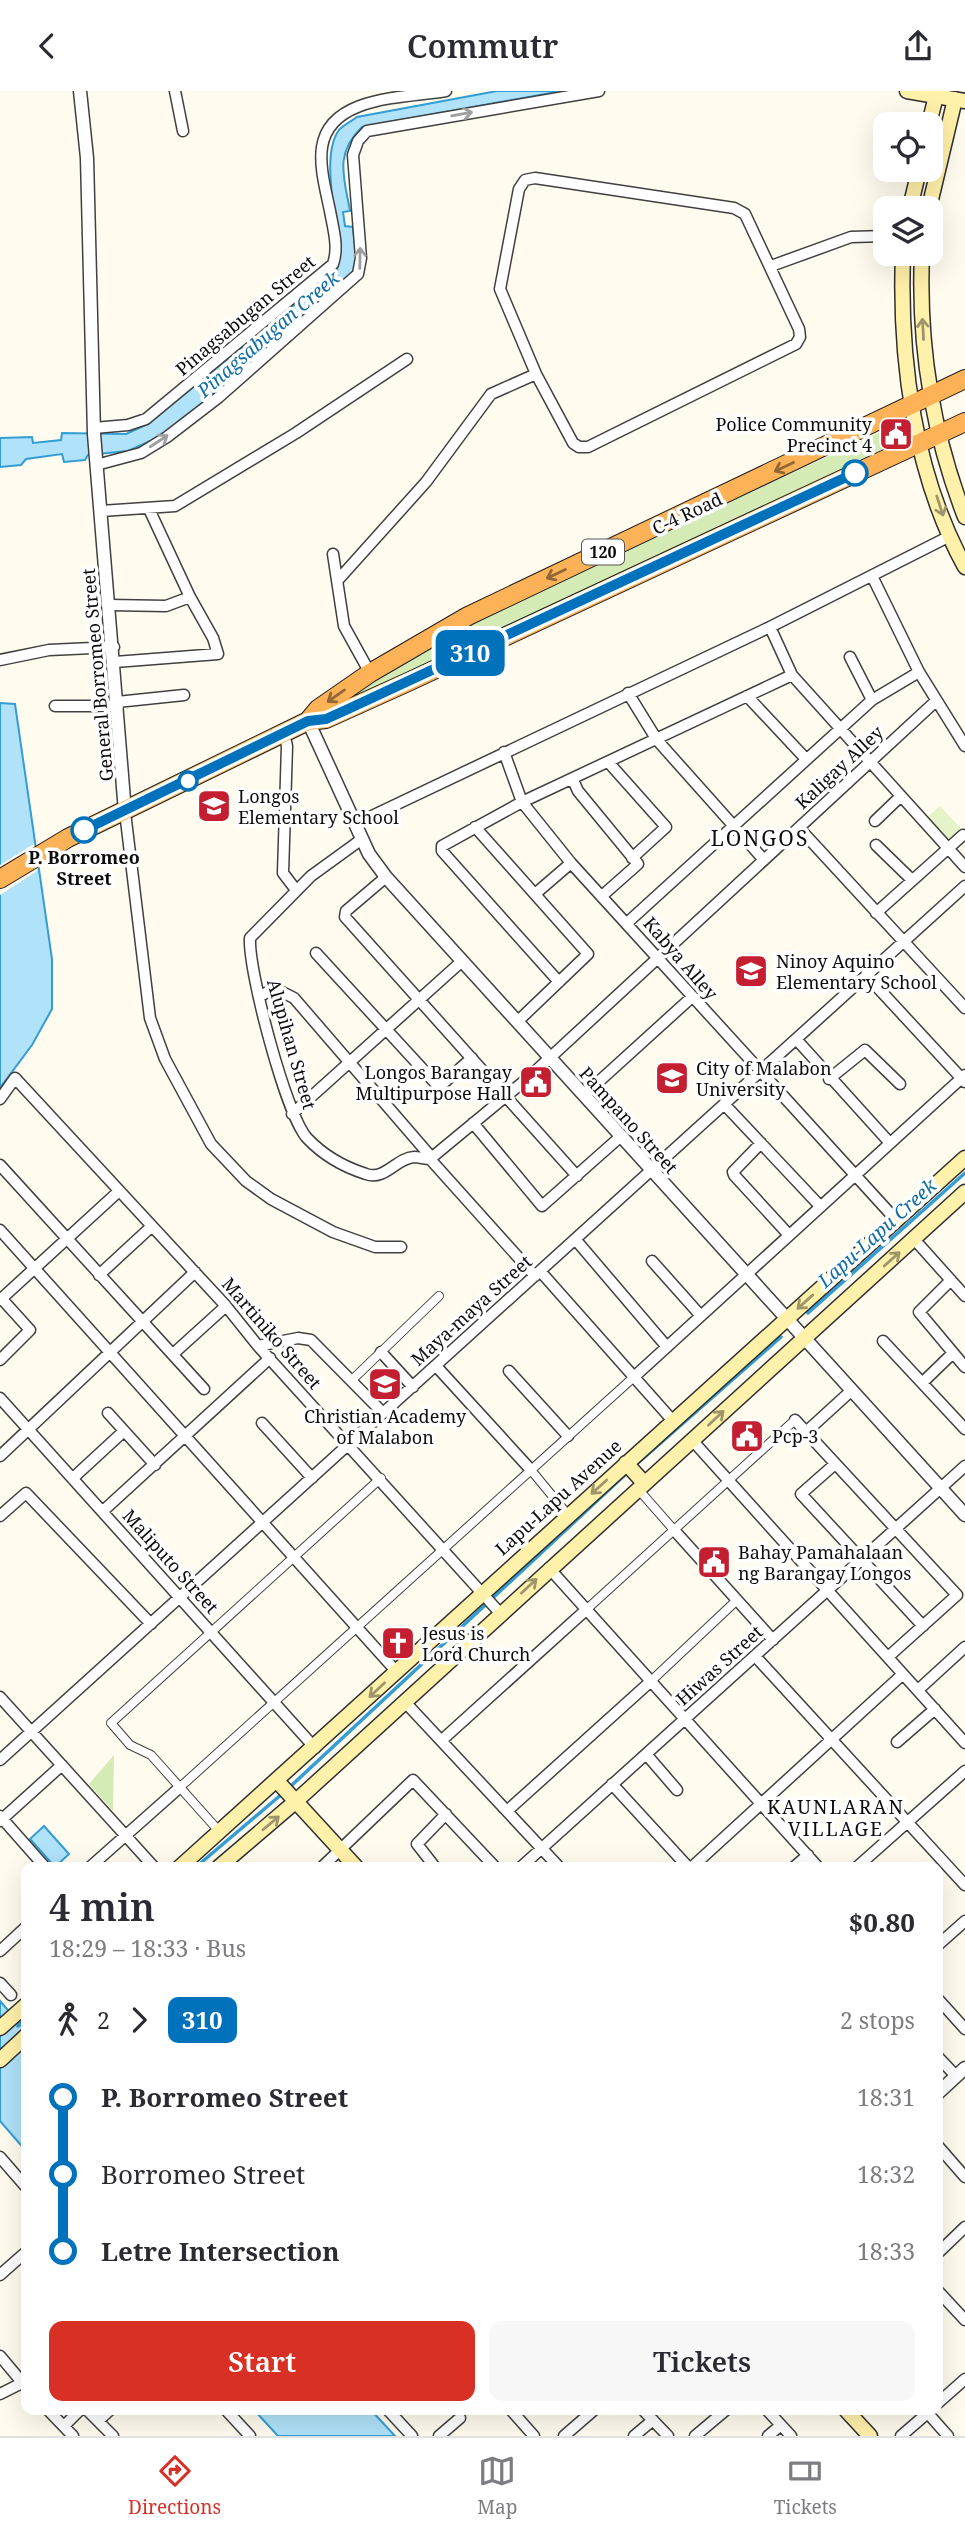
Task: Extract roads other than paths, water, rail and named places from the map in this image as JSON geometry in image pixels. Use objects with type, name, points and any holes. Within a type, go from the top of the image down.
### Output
[{"type":"highway","name":"C-4 Road","points":[[308,721],[318,709],[370,673],[468,616],[965,379]]},
{"type":"highway","name":"C-4 Road","points":[[0,879],[35,857],[308,721],[326,719],[397,687],[965,422]]},
{"type":"main road","points":[[907,91],[960,100],[932,196]]},
{"type":"main road","points":[[932,112],[936,96]]},
{"type":"main road","points":[[903,266],[904,335],[919,443],[950,536],[965,568]]},
{"type":"main road","points":[[922,266],[922,334],[936,434],[965,517]]},
{"type":"main road","name":"Lapu-Lapu Avenue","points":[[225,1862],[295,1802],[404,1701],[568,1515],[965,1158]]},
{"type":"main road","name":"Lapu-Lapu Avenue","points":[[185,1862],[218,1830],[315,1748],[397,1671],[491,1602],[549,1567],[965,1192]]},
{"type":"main road","points":[[626,1463],[641,1486]]},
{"type":"main road","points":[[278,1781],[351,1862]]},
{"type":"main road","points":[[0,2028],[21,2009]]},
{"type":"main road","points":[[0,2060],[21,2041]]},
{"type":"main road","points":[[851,2415],[870,2436]]},
{"type":"street","name":"General Borromeo Street","points":[[80,91],[87,158],[96,459],[114,647],[125,812],[150,1018],[170,1070],[211,1144],[246,1181],[271,1199],[333,1232],[375,1247],[401,1247]]},
{"type":"street","points":[[175,91],[183,131]]},
{"type":"street","name":"Pinagsabugan Street","points":[[94,432],[146,419],[332,264],[335,244],[322,157],[325,135],[332,123],[356,107],[446,91]]},
{"type":"street","points":[[96,459],[141,453],[167,437],[219,397],[358,274],[361,258],[353,155],[358,141],[367,131],[599,91]]},
{"type":"street","points":[[536,178],[734,208],[745,214],[799,329],[800,337],[796,344],[588,447],[579,447],[573,443],[536,374],[500,289],[519,189],[526,180],[536,178]]},
{"type":"street","points":[[771,266],[852,237],[873,236]]},
{"type":"street","points":[[101,511],[175,506],[296,433],[407,359]]},
{"type":"street","points":[[338,580],[426,482],[491,394],[536,374]]},
{"type":"street","points":[[115,662],[218,654],[213,638],[190,597],[149,509]]},
{"type":"street","points":[[355,824],[770,627],[950,536]]},
{"type":"street","points":[[333,554],[344,626],[370,673]]},
{"type":"street","points":[[872,576],[919,672],[965,746]]},
{"type":"street","points":[[109,605],[166,606],[190,597]]},
{"type":"street","points":[[770,627],[792,675],[965,867]]},
{"type":"street","points":[[0,660],[49,650],[114,647]]},
{"type":"street","points":[[850,657],[872,700]]},
{"type":"street","points":[[627,923],[872,700],[919,672]]},
{"type":"street","points":[[559,982],[442,851],[442,846],[522,802],[792,675]]},
{"type":"street","points":[[628,693],[657,740],[764,860]]},
{"type":"street","points":[[55,706],[118,704],[184,695]]},
{"type":"street","points":[[747,696],[806,759]]},
{"type":"street","name":"Kaligay Alley","points":[[431,1159],[550,1058],[936,701]]},
{"type":"street","name":"Pampano Street","points":[[308,721],[355,824],[386,877],[461,963],[965,1515]]},
{"type":"street","points":[[284,733],[287,746],[283,873],[296,890]]},
{"type":"street","name":"Kabya Alley","points":[[504,752],[522,802],[571,863],[603,895],[852,1175],[897,1221]]},
{"type":"street","points":[[609,763],[666,827],[632,858]]},
{"type":"street","points":[[573,780],[578,791],[638,865],[603,895]]},
{"type":"street","points":[[874,821],[901,796]]},
{"type":"street","points":[[475,827],[588,954],[516,1022]]},
{"type":"street","points":[[799,828],[965,1008]]},
{"type":"street","points":[[876,913],[963,835]]},
{"type":"street","name":"Alupihan Street","points":[[362,838],[296,890],[250,938],[249,951],[292,1114],[307,1138],[333,1159],[367,1175],[377,1176],[414,1157],[431,1159]]},
{"type":"street","points":[[876,845],[912,880]]},
{"type":"street","points":[[535,894],[571,863]]},
{"type":"street","points":[[386,877],[346,911],[345,917],[577,1176]]},
{"type":"street","name":"Maya-maya Street","points":[[0,1761],[965,886]]},
{"type":"street","points":[[316,953],[387,1027],[439,1087],[472,1058]]},
{"type":"street","points":[[292,1114],[461,963]]},
{"type":"street","points":[[95,1862],[746,1276],[888,1142],[964,1078],[866,975]]},
{"type":"street","points":[[259,997],[274,988],[294,998],[431,1159],[635,1375],[673,1421]]},
{"type":"street","points":[[584,1095],[692,997]]},
{"type":"street","points":[[796,1039],[888,1142]]},
{"type":"street","points":[[829,1079],[864,1050],[900,1084]]},
{"type":"street","name":"Martiniko Street","points":[[0,1099],[15,1078],[226,1306],[258,1346],[381,1478],[491,1602]]},
{"type":"street","points":[[724,1104],[820,1206]]},
{"type":"street","points":[[473,1123],[542,1206],[620,1136]]},
{"type":"street","points":[[761,1143],[733,1172],[789,1235]]},
{"type":"street","points":[[0,1165],[204,1389]]},
{"type":"street","points":[[0,1360],[30,1330],[1,1299],[118,1192]]},
{"type":"street","points":[[99,1275],[151,1227]]},
{"type":"street","points":[[0,1230],[397,1671]]},
{"type":"street","points":[[575,1239],[667,1347]]},
{"type":"street","points":[[914,1239],[965,1296]]},
{"type":"street","points":[[652,1261],[701,1316]]},
{"type":"street","points":[[0,1456],[195,1272]]},
{"type":"street","points":[[951,1280],[919,1313],[965,1367]]},
{"type":"street","points":[[352,1380],[439,1296]]},
{"type":"street","points":[[173,1354],[226,1306]]},
{"type":"street","points":[[258,1346],[299,1338],[310,1340],[383,1413]]},
{"type":"street","points":[[883,1341],[965,1429]]},
{"type":"street","points":[[381,1352],[413,1387]]},
{"type":"street","points":[[922,1383],[953,1353]]},
{"type":"street","points":[[103,1511],[270,1358]]},
{"type":"street","points":[[436,1366],[531,1470],[568,1515]]},
{"type":"street","points":[[509,1371],[568,1436]]},
{"type":"street","points":[[806,1432],[852,1390]]},
{"type":"street","name":"Maliputo Street","points":[[0,1398],[315,1748]]},
{"type":"street","points":[[108,1413],[155,1465]]},
{"type":"street","points":[[442,1740],[795,1420],[957,1595],[888,1657]]},
{"type":"street","points":[[262,1423],[312,1478]]},
{"type":"street","points":[[73,1478],[124,1431]]},
{"type":"street","points":[[692,1440],[965,1743]]},
{"type":"street","points":[[835,1464],[801,1494],[923,1626]]},
{"type":"street","name":"Hiwas Street","points":[[527,1862],[965,1466]]},
{"type":"street","points":[[218,1830],[178,1789],[151,1755],[130,1745],[111,1723],[381,1478]]},
{"type":"street","points":[[641,1486],[674,1530],[773,1640]]},
{"type":"street","points":[[0,1516],[26,1493],[151,1624]]},
{"type":"street","points":[[549,1567],[814,1862]]},
{"type":"street","points":[[506,1811],[737,1600]]},
{"type":"street","points":[[918,1690],[965,1647]]},
{"type":"street","points":[[755,1656],[965,1885]]},
{"type":"street","points":[[696,1862],[762,1806],[903,1674]]},
{"type":"street","points":[[0,1697],[149,1862]]},
{"type":"street","points":[[404,1701],[555,1862]]},
{"type":"street","points":[[897,1742],[935,1709]]},
{"type":"street","points":[[646,1754],[677,1790]]},
{"type":"street","points":[[40,1862],[1,1819],[61,1765]]},
{"type":"street","points":[[862,1862],[965,1771]]},
{"type":"street","points":[[328,1862],[412,1781],[490,1862]]},
{"type":"street","points":[[612,1784],[685,1862]]},
{"type":"street","points":[[431,1862],[417,1844],[446,1814]]},
{"type":"street","points":[[800,1862],[808,1855]]},
{"type":"street","points":[[943,1941],[965,1921]]},
{"type":"street","points":[[0,1951],[21,1932]]},
{"type":"street","points":[[0,1983],[11,1995]]},
{"type":"street","points":[[943,2005],[965,2029]]},
{"type":"street","points":[[943,2060],[961,2072],[943,2089]]},
{"type":"street","points":[[943,2152],[965,2177]]},
{"type":"street","points":[[0,2157],[21,2181]]},
{"type":"street","points":[[943,2248],[965,2227]]},
{"type":"street","points":[[0,2275],[21,2256]]},
{"type":"street","points":[[943,2296],[965,2320]]},
{"type":"street","points":[[0,2355],[21,2381]]},
{"type":"street","points":[[943,2399],[965,2379]]},
{"type":"street","points":[[0,2394],[21,2386]]},
{"type":"street","points":[[53,2415],[73,2436]]},
{"type":"street","points":[[64,2426],[75,2415]]},
{"type":"street","points":[[92,2415],[113,2436]]},
{"type":"street","points":[[98,2421],[105,2415]]},
{"type":"street","points":[[231,2415],[250,2436]]},
{"type":"street","points":[[393,2415],[412,2436]]},
{"type":"street","points":[[515,2415],[534,2436]]},
{"type":"street","points":[[564,2436],[588,2415]]},
{"type":"street","points":[[648,2415],[668,2436]]},
{"type":"street","points":[[695,2436],[720,2415]]},
{"type":"street","points":[[772,2415],[791,2436]]},
{"type":"street","points":[[901,2436],[924,2415]]},
{"type":"street","points":[[931,2415],[948,2436]]},
{"type":"street","points":[[439,2436],[460,2418]]},
{"type":"street","points":[[634,2436],[653,2420]]},
{"type":"street","points":[[768,2436],[781,2425]]},
{"type":"water","name":"Pinagsabugan Creek","points":[[497,91],[562,91],[362,127],[347,147],[343,166],[350,211],[343,212],[345,226],[353,227],[357,264],[351,276],[166,434],[128,451],[88,455],[85,460],[64,462],[62,454],[26,459],[21,465],[0,467],[0,438],[32,437],[33,443],[61,440],[62,433],[126,434],[146,425],[337,270],[338,255],[330,177],[333,143],[343,126],[357,117]]},
{"type":"water","points":[[0,703],[15,704],[52,959],[52,1009],[32,1045],[0,1088]]},
{"type":"water","points":[[44,1826],[69,1854],[60,1862],[51,1862],[30,1839]]},
{"type":"water","points":[[0,2001],[21,2025],[21,2145],[0,2121]]},
{"type":"water","points":[[259,2415],[376,2415],[395,2436],[278,2436]]},
{"type":"waterway","name":"Lapu-Lapu Creek","points":[[808,1313],[965,1173]]},
{"type":"waterway","name":"Lapu-Lapu Creek","points":[[639,1462],[781,1337]]},
{"type":"waterway","points":[[292,1785],[628,1472]]},
{"type":"waterway","points":[[202,1862],[282,1794]]},
{"type":"waterway","points":[[18,2026],[21,2023]]},
{"type":"place","name":"Police Community Precinct 4","points":[[896,434]]},
{"type":"place","name":"Longos Elementary School","points":[[214,806]]},
{"type":"place","name":"P. Borromeo Street","points":[[84,830]]},
{"type":"place","name":"Ninoy Aquino Elementary School","points":[[751,971]]},
{"type":"place","name":"City of Malabon University","points":[[672,1078]]},
{"type":"place","name":"Longos Barangay Multipurpose Hall","points":[[536,1082]]},
{"type":"place","name":"Christian Academy of Malabon","points":[[385,1384]]},
{"type":"place","name":"Pcp-3","points":[[747,1436]]},
{"type":"place","name":"Bahay Pamahalaan ng Barangay Longos","points":[[714,1562]]},
{"type":"place","name":"Jesus is Lord Church","points":[[398,1643]]},
{"type":"district","name":"LONGOS","points":[[760,838]]},
{"type":"district","name":"KAUNLARAN VILLAGE","points":[[836,1818]]}]
